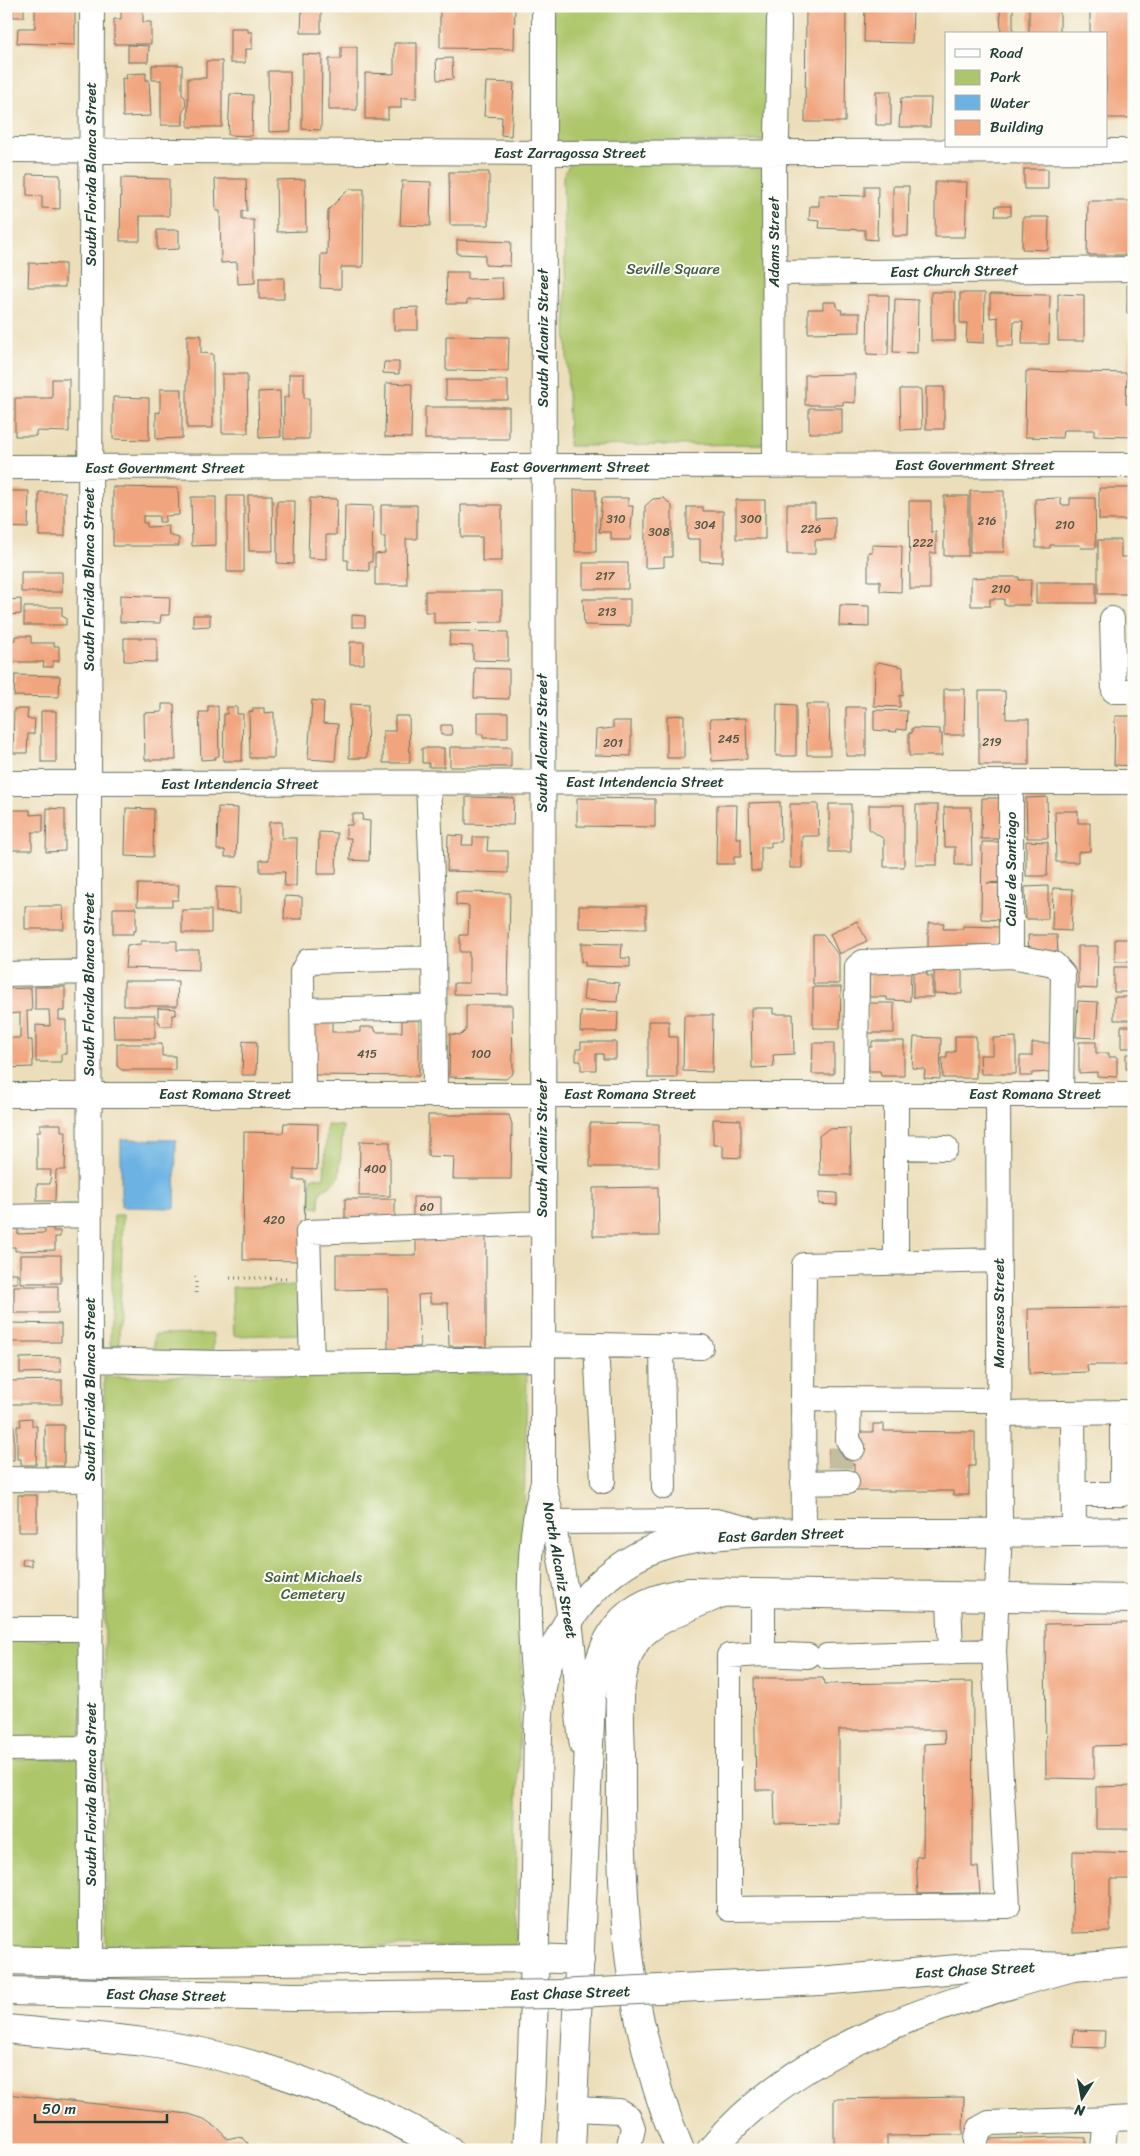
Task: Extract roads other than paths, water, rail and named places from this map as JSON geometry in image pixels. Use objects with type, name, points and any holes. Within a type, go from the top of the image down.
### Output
[{"type":"main road","name":"East Garden Street","points":[[539,1726],[547,1665],[569,1621],[601,1581],[622,1565],[651,1550],[696,1538],[765,1533],[1134,1531]]},
{"type":"main road","points":[[1049,1599],[1134,1580]]},
{"type":"main road","points":[[587,1772],[591,1699],[597,1666],[604,1646],[612,1632],[629,1614],[652,1601],[684,1593],[724,1592],[949,1598],[1134,1599]]},
{"type":"main road","points":[[680,2150],[651,2071],[629,1967],[623,1915],[620,1853],[621,1686],[627,1656],[636,1641],[648,1627],[724,1592]]},
{"type":"main road","name":"North Alcaniz Street","points":[[527,2150],[536,1958],[539,1726]]},
{"type":"main road","name":"North Alcaniz Street","points":[[571,2150],[587,1772]]},
{"type":"main road","name":"East Chase Street","points":[[6,1960],[91,1962],[536,1958],[580,1960]]},
{"type":"main road","name":"East Chase Street","points":[[6,1991],[294,1997],[558,1994],[820,1981],[1003,1966],[1073,1967],[1134,1962]]},
{"type":"main road","points":[[711,2150],[726,2132],[756,2104],[793,2076],[849,2044],[963,1999],[1073,1967]]},
{"type":"main road","points":[[6,2029],[142,2042],[192,2050],[282,2073],[373,2109],[449,2150]]},
{"type":"main road","points":[[6,2042],[45,2033]]},
{"type":"main road","points":[[529,2112],[573,2113]]},
{"type":"street","name":"South Florida Blanca Street","points":[[91,1962],[89,468],[92,6]]},
{"type":"street","name":"South Alcaniz Street","points":[[543,1481],[544,6]]},
{"type":"street","name":"Adams Street","points":[[775,465],[774,273],[779,20]]},
{"type":"street","name":"East Zarragossa Street","points":[[6,150],[544,153],[1134,151]]},
{"type":"street","name":"East Church Street","points":[[774,273],[1134,269]]},
{"type":"street","name":"East Government Street","points":[[6,468],[1134,465]]},
{"type":"street","points":[[1112,619],[1114,690],[1134,691]]},
{"type":"street","name":"East Intendencia Street","points":[[6,784],[89,782],[112,784],[1134,782]]},
{"type":"street","name":"Calle de Santiago","points":[[1011,782],[1011,956]]},
{"type":"street","points":[[428,783],[434,958],[435,1094]]},
{"type":"street","points":[[856,1094],[857,967],[863,962],[1011,956],[1054,964],[1063,974],[1061,1094]]},
{"type":"street","points":[[303,1094],[302,972],[308,961],[434,958]]},
{"type":"street","points":[[6,974],[89,972]]},
{"type":"street","points":[[302,1010],[434,1007]]},
{"type":"street","points":[[896,1094],[896,1262]]},
{"type":"street","name":"Manressa Street","points":[[763,1654],[729,1656],[729,1909],[1008,1906],[994,1651],[1000,1533],[998,1094]]},
{"type":"street","name":"East Romana Street","points":[[6,1095],[1134,1095]]},
{"type":"street","points":[[896,1147],[946,1148]]},
{"type":"street","points":[[6,1216],[89,1216]]},
{"type":"street","points":[[312,1362],[308,1232],[542,1223]]},
{"type":"street","points":[[804,1533],[804,1265],[999,1260]]},
{"type":"street","points":[[89,1360],[221,1363],[312,1362],[542,1352],[596,1345],[701,1347]]},
{"type":"street","points":[[596,1345],[603,1481]]},
{"type":"street","points":[[662,1346],[664,1487]]},
{"type":"street","points":[[803,1399],[999,1407],[1073,1413],[1121,1412],[1109,1494],[1074,1494]]},
{"type":"street","points":[[804,1483],[847,1459],[849,1400]]},
{"type":"street","points":[[1073,1413],[1074,1532]]},
{"type":"street","points":[[6,1479],[90,1480]]},
{"type":"street","name":"North Alcaniz Street","points":[[543,1481],[554,1522],[569,1621],[576,1708],[587,1772]]},
{"type":"street","name":"North Alcaniz Street","points":[[539,1726],[531,1660],[532,1555],[535,1510],[543,1481]]},
{"type":"street","points":[[554,1522],[715,1521],[765,1533]]},
{"type":"street","points":[[763,1593],[763,1654],[817,1656],[994,1651]]},
{"type":"street","points":[[949,1598],[951,1652]]},
{"type":"street","points":[[6,1629],[91,1629]]},
{"type":"street","points":[[6,1748],[91,1748]]},
{"type":"street","points":[[573,2113],[619,2111],[629,2117],[633,2128],[628,2150]]},
{"type":"street","points":[[976,2150],[976,2140],[980,2128],[989,2123],[1124,2119]]},
{"type":"street","points":[[1103,2150],[1105,2127],[1124,2119]]},
{"type":"water","points":[[121,1139],[176,1140],[175,1208],[121,1207]]},
{"type":"tunnel","points":[[840,1468],[841,1448]]},
{"type":"park label","name":"Seville Square","points":[[673,269]]},
{"type":"park label","name":"Saint Michaels Cemetery","points":[[313,1586]]}]
